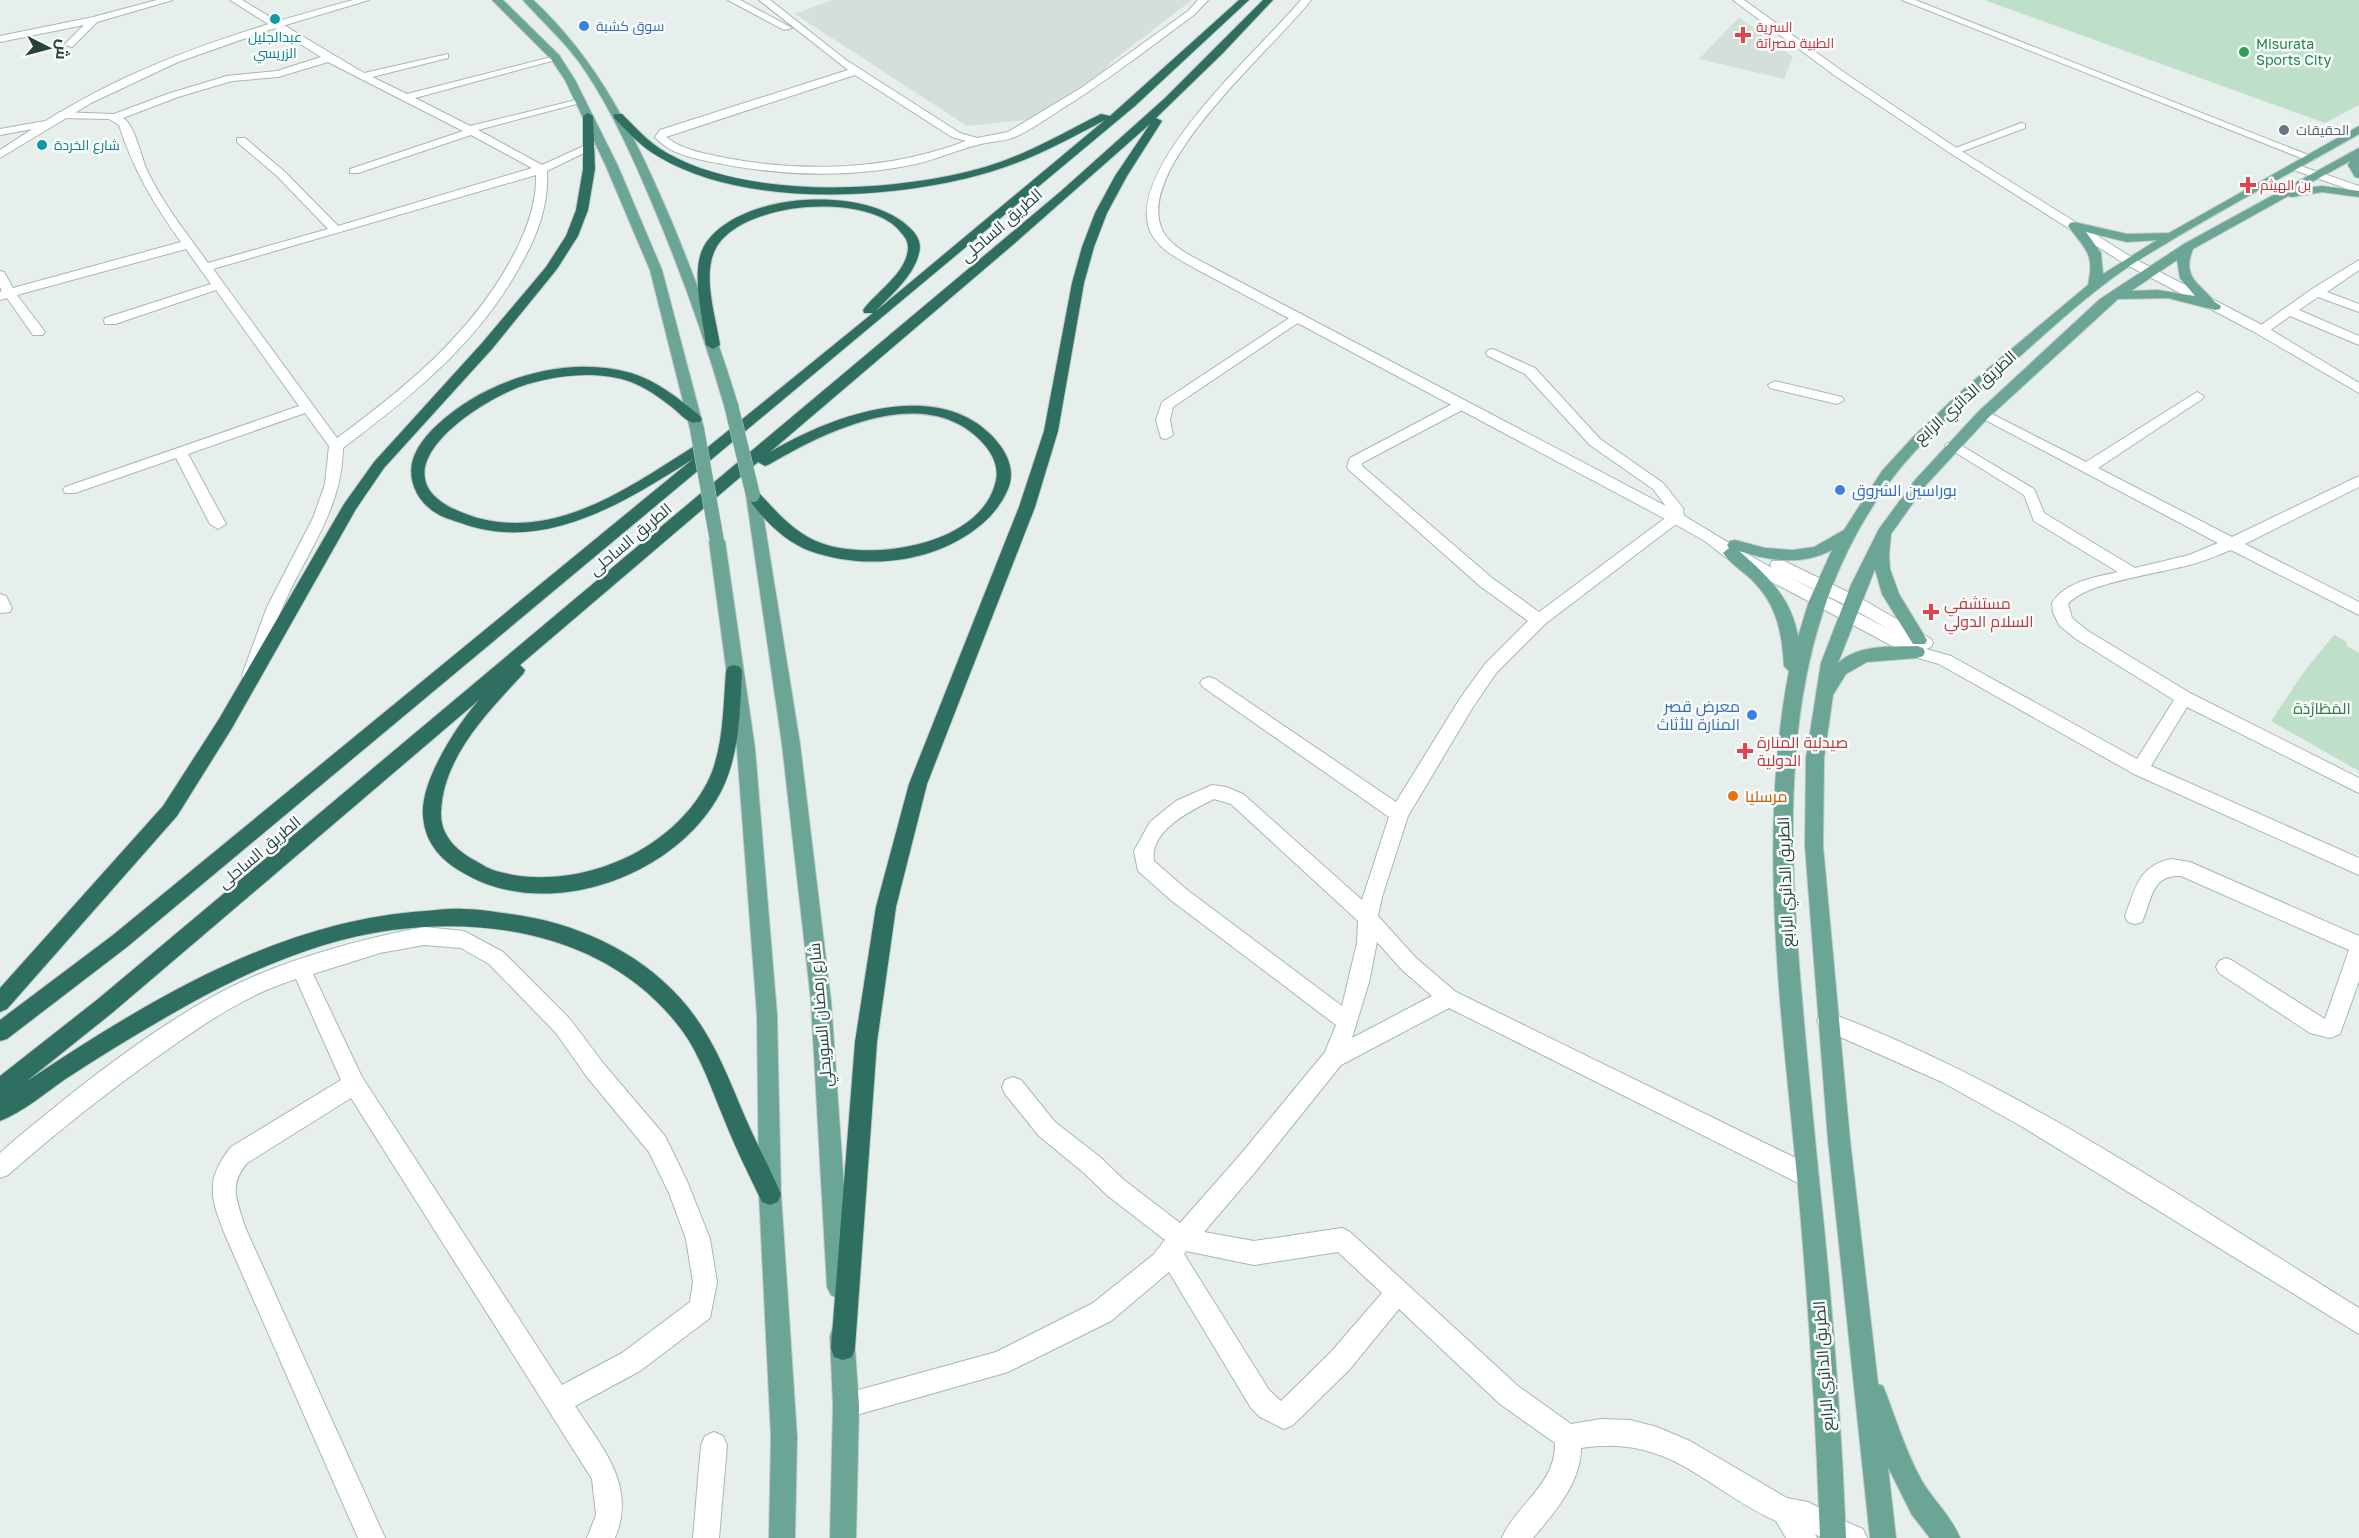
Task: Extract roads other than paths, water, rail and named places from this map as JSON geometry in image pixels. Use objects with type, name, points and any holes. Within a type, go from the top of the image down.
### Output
[{"type":"highway","name":"الطريق الساحلى","points":[[0,1032],[120,941],[822,361],[1131,104],[1244,0]]},
{"type":"highway","name":"الطريق الساحلى","points":[[0,1089],[105,1006],[720,488],[1023,229],[1180,90],[1268,0]]},
{"type":"highway","points":[[843,1348],[866,1042],[886,907],[918,784],[1028,507],[1051,431],[1078,283],[1098,221],[1121,176],[1145,137],[1180,90]]},
{"type":"highway","points":[[618,116],[644,143],[666,157],[696,169],[761,185],[849,190],[898,187],[988,169],[1027,154],[1131,104]]},
{"type":"highway","points":[[0,1003],[170,811],[226,723],[349,507],[379,465],[493,338],[551,269],[572,236],[582,210],[589,169],[588,116]]},
{"type":"highway","points":[[713,345],[705,281],[705,260],[711,245],[722,233],[745,219],[796,204],[830,203],[874,209],[906,227],[914,241],[913,256],[894,283],[822,361]]},
{"type":"highway","points":[[696,424],[648,384],[626,376],[596,373],[562,374],[530,380],[500,389],[470,404],[447,421],[428,443],[419,464],[419,482],[426,497],[432,503],[457,518],[504,527],[540,526],[576,518],[637,490],[759,412]]},
{"type":"highway","points":[[720,488],[829,426],[862,415],[894,410],[925,411],[952,417],[976,428],[992,443],[1002,459],[1004,477],[998,496],[971,527],[930,547],[892,555],[867,556],[838,553],[815,547],[796,537],[753,495]]},
{"type":"highway","points":[[579,605],[503,685],[458,739],[438,777],[432,815],[446,850],[471,871],[509,885],[556,886],[611,873],[654,852],[693,820],[716,784],[729,744],[734,671]]},
{"type":"highway","points":[[0,1111],[118,1035],[175,1002],[230,972],[279,951],[323,937],[410,919],[460,916],[518,922],[565,933],[609,953],[662,992],[688,1021],[711,1060],[770,1194]]},
{"type":"main road","points":[[497,0],[555,57],[588,116],[656,270],[696,424],[717,541],[746,749],[767,1015],[770,1194],[783,1437],[782,1538]]},
{"type":"main road","name":"شارع رمضان السويحلي","points":[[528,0],[573,47],[618,116],[641,164],[681,259],[713,345],[731,405],[753,495],[791,744],[821,1001],[846,1405],[843,1538]]},
{"type":"main road","name":"الطريق الدائري الرابع","points":[[1883,1538],[1827,1021],[1814,836],[1815,758],[1828,663],[1862,577],[1884,533],[1920,483],[1952,446],[2105,302],[2188,247],[2268,202],[2309,166],[2359,129]]},
{"type":"main road","points":[[2359,152],[2354,165],[2359,175]]},
{"type":"main road","name":"الطريق الدائري الرابع","points":[[1840,1535],[1792,1009],[1780,839],[1788,720],[1793,688],[1820,592],[1852,529],[1871,496],[1888,473],[1932,424],[2094,285],[2173,235],[2309,166],[2359,152]]},
{"type":"main road","points":[[2268,202],[2288,195],[2322,189],[2359,192]]},
{"type":"main road","points":[[2074,226],[2127,238],[2149,239],[2173,235]]},
{"type":"main road","points":[[2074,226],[2098,259],[2099,267],[2094,285]]},
{"type":"main road","points":[[2188,247],[2183,257],[2182,271],[2193,288],[2215,306]]},
{"type":"main road","points":[[2105,302],[2131,294],[2156,292],[2215,306]]},
{"type":"main road","points":[[1733,549],[1774,555],[1805,555],[1824,550],[1852,529]]},
{"type":"main road","points":[[1823,696],[1840,670],[1852,660],[1918,646],[1884,581],[1881,550],[1884,533]]},
{"type":"main road","points":[[1733,549],[1776,595],[1785,613],[1791,631],[1793,688]]},
{"type":"main road","points":[[1862,1360],[1900,1470],[1917,1502],[1947,1538]]},
{"type":"street","points":[[0,39],[94,20],[168,0]]},
{"type":"street","points":[[235,0],[329,58],[541,169]]},
{"type":"street","points":[[0,155],[60,115],[145,70],[274,24],[364,0]]},
{"type":"street","points":[[733,0],[796,34],[956,135],[976,141]]},
{"type":"street","points":[[764,0],[842,62]]},
{"type":"street","points":[[857,71],[664,132],[660,137],[696,155],[736,165],[777,170],[841,170],[951,153],[976,141],[1003,137],[1032,123],[1085,90],[1191,13],[1203,0]]},
{"type":"street","points":[[1306,0],[1255,53],[1191,131],[1163,176],[1152,206],[1154,226],[1170,247],[1202,267],[1710,537],[1851,608],[2140,769],[2359,867]]},
{"type":"street","points":[[1738,0],[1838,73],[1954,151],[2129,261],[2261,330],[2359,389]]},
{"type":"street","points":[[1907,0],[2359,185]]},
{"type":"street","points":[[69,45],[94,20]]},
{"type":"street","points":[[365,76],[444,56]]},
{"type":"street","points":[[405,98],[555,57]]},
{"type":"street","points":[[60,115],[115,117],[174,95],[231,78],[278,74],[329,58]]},
{"type":"street","points":[[354,171],[470,130],[580,100]]},
{"type":"street","points":[[115,117],[124,123],[135,156],[152,192],[336,446],[337,468],[327,506],[264,630],[249,679]]},
{"type":"street","points":[[937,122],[950,128],[976,130],[1032,123]]},
{"type":"street","points":[[0,132],[45,124]]},
{"type":"street","points":[[1954,151],[2021,126]]},
{"type":"street","points":[[241,140],[281,174],[335,229]]},
{"type":"street","points":[[206,267],[494,184],[541,169],[590,147]]},
{"type":"street","points":[[2309,166],[2359,192]]},
{"type":"street","points":[[336,446],[394,403],[439,363],[494,300],[526,245],[539,209],[543,190],[541,169]]},
{"type":"street","points":[[5,295],[189,244]]},
{"type":"street","points":[[2261,330],[2359,264]]},
{"type":"street","points":[[0,275],[5,295],[38,332]]},
{"type":"street","points":[[115,324],[221,289]]},
{"type":"street","points":[[2316,292],[2359,308]]},
{"type":"street","points":[[2289,311],[2359,341]]},
{"type":"street","points":[[1166,435],[1163,420],[1167,405],[1297,317]]},
{"type":"street","points":[[1493,353],[1530,371],[1595,442],[1658,486],[1675,508],[1676,518]]},
{"type":"street","points":[[1775,385],[1837,400]]},
{"type":"street","points":[[2088,468],[2197,396]]},
{"type":"street","points":[[1461,405],[1355,461],[1354,467],[1486,582],[1539,620]]},
{"type":"street","points":[[70,490],[309,407]]},
{"type":"street","points":[[1983,415],[2359,609]]},
{"type":"street","points":[[1952,446],[2029,492],[2034,500],[2035,513],[2039,517],[2132,573]]},
{"type":"street","points":[[180,452],[218,524]]},
{"type":"street","points":[[2359,481],[2233,543],[2193,559],[2093,583],[2066,596],[2060,603],[2065,621],[2082,635],[2184,698],[2359,786]]},
{"type":"street","points":[[846,1405],[999,1363],[1102,1312],[1161,1263],[1248,1163],[1333,1058],[1348,1022],[1367,943],[1368,918],[1381,864],[1399,814],[1467,702],[1491,668],[1539,620],[1676,518]]},
{"type":"street","points":[[1209,683],[1399,814]]},
{"type":"street","points":[[2140,769],[2184,698]]},
{"type":"street","points":[[1348,1022],[1179,895],[1145,865],[1143,851],[1157,827],[1183,806],[1212,792],[1238,799],[1368,918],[1409,964],[1449,998],[1808,1176]]},
{"type":"street","points":[[2135,916],[2154,872],[2162,867],[2171,866],[2182,868],[2359,945]]},
{"type":"street","points":[[0,1167],[50,1124],[116,1073],[216,1004],[262,982],[380,944],[424,936],[464,940],[496,958],[563,1026],[595,1070],[657,1144],[679,1189],[698,1239],[705,1282],[701,1309],[632,1362],[558,1401]]},
{"type":"street","points":[[2226,968],[2317,1026],[2330,1029],[2359,951]]},
{"type":"street","points":[[301,969],[354,1084],[604,1474],[611,1502],[605,1530],[600,1538]]},
{"type":"street","points":[[1333,1058],[1449,998]]},
{"type":"street","points":[[1827,1021],[1950,1075],[2029,1119],[2140,1185],[2359,1322]]},
{"type":"street","points":[[354,1084],[239,1155],[226,1171],[223,1192],[234,1228],[372,1538]]},
{"type":"street","points":[[1013,1087],[1047,1129],[1092,1165],[1176,1245],[1260,1399],[1269,1408],[1284,1416],[1340,1362],[1397,1293]]},
{"type":"street","points":[[1176,1245],[1254,1253],[1342,1240],[1509,1395],[1568,1437],[1570,1452],[1567,1467],[1541,1506],[1515,1538]]},
{"type":"street","points":[[1568,1437],[1590,1432],[1621,1431],[1649,1436],[1686,1452],[1785,1511],[1806,1515],[1840,1535]]},
{"type":"street","points":[[706,1538],[714,1445]]},
{"type":"street","points":[[1785,1511],[1799,1535],[1804,1538]]},
{"type":"place","name":"عبدالجليل الزريسي","points":[[275,19]]},
{"type":"place","name":"سوق كشبة","points":[[584,26]]},
{"type":"place","name":"السرية الطبية مصراتة","points":[[1743,35]]},
{"type":"place","name":"Misurata Sports City","points":[[2244,52]]},
{"type":"place","name":"الحقيقات","points":[[2284,130]]},
{"type":"place","name":"شارع الخردة","points":[[42,145]]},
{"type":"place","name":"بن الهيثم","points":[[2248,185]]},
{"type":"place","name":"بوراسين الشروق","points":[[1840,490]]},
{"type":"place","name":"مستشفي السلام الدولي","points":[[1931,612]]},
{"type":"place","name":"معرض قصر المنارة للأثاث","points":[[1752,715]]},
{"type":"place","name":"صيدلية المنارة الدولية","points":[[1745,751]]},
{"type":"place","name":"مرسليا","points":[[1733,796]]},
{"type":"park label","name":"المَطَارْدَة","points":[[2322,708]]}]
